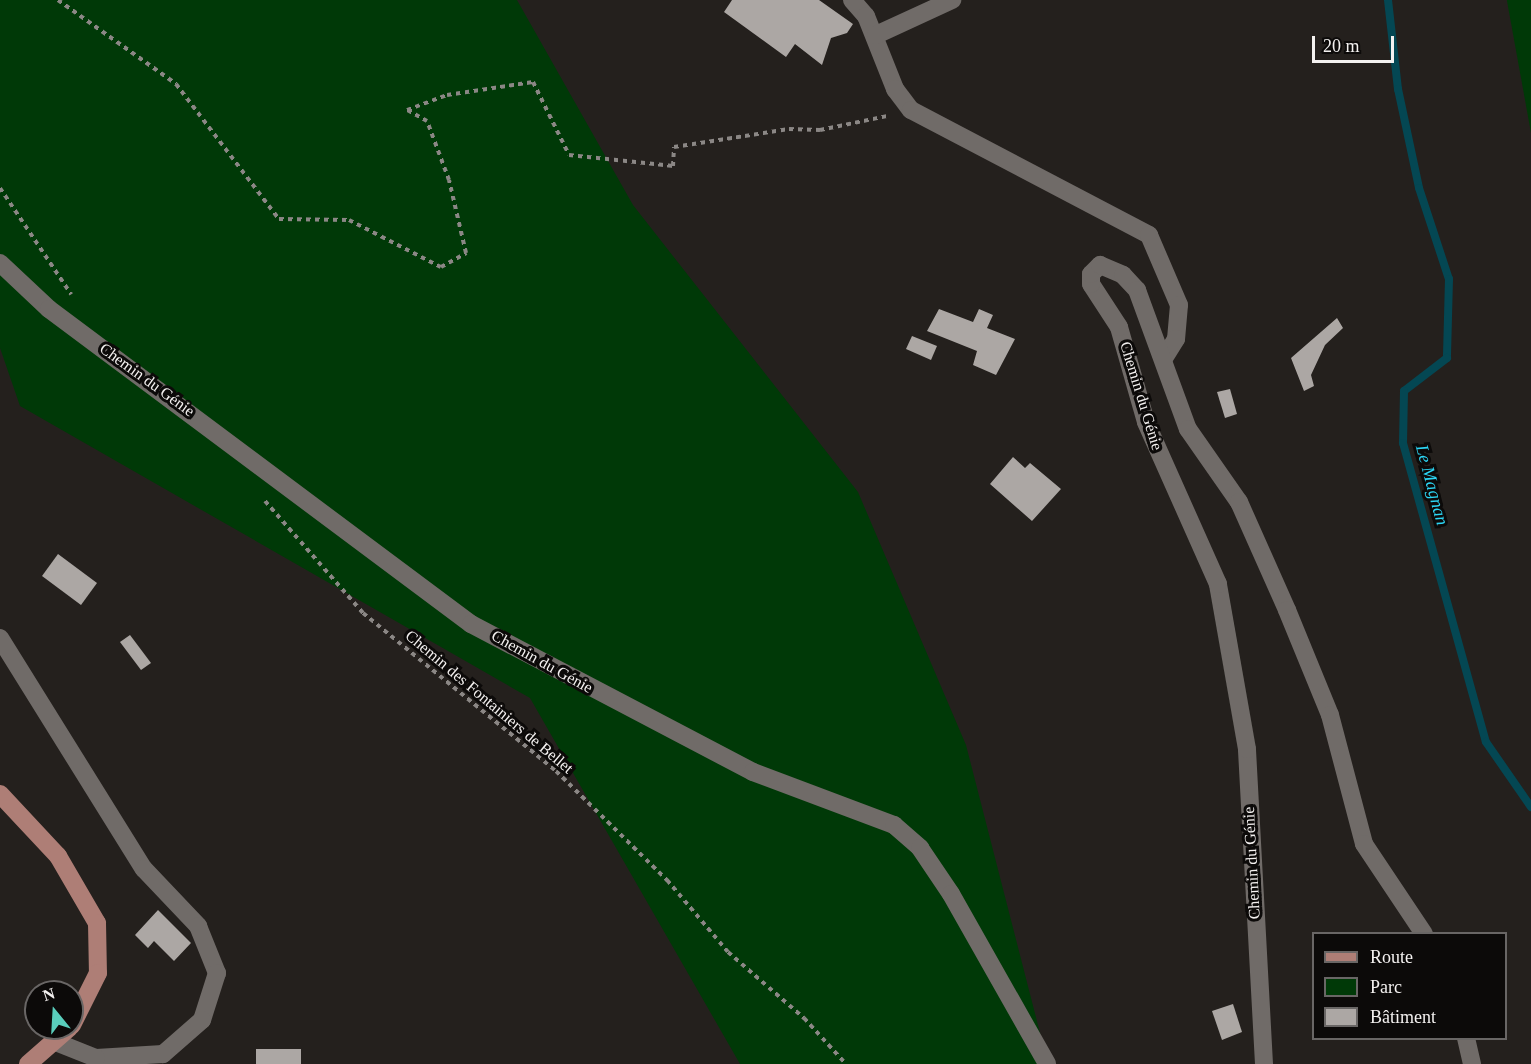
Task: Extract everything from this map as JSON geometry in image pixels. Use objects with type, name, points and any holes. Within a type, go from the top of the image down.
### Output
[{"type":"main road","points":[[0,794],[58,856],[97,923],[98,974],[84,1001]]},
{"type":"main road","points":[[28,1064],[60,1040]]},
{"type":"street","points":[[852,0],[876,35],[896,89],[911,110],[1149,235],[1179,305],[1176,339],[1164,358]]},
{"type":"street","points":[[876,35],[952,0]]},
{"type":"street","name":"Chemin du Génie","points":[[0,263],[49,309],[471,624],[753,772],[894,825],[920,848],[951,894],[1047,1064]]},
{"type":"street","name":"Chemin du Génie","points":[[1264,1064],[1247,749],[1218,584],[1146,422],[1119,327],[1091,284],[1091,274],[1100,266],[1123,275],[1137,290],[1164,358],[1188,429],[1239,502],[1292,621],[1330,715],[1364,844],[1423,932]]},
{"type":"street","points":[[0,638],[144,869],[198,926],[217,973],[202,1020],[163,1054],[96,1058],[58,1043]]},
{"type":"street","points":[[1466,1040],[1472,1064]]},
{"type":"path","points":[[58,0],[176,84],[279,219],[349,220],[441,267],[466,253],[449,180],[427,121],[407,110],[447,95],[533,81],[569,155],[673,166],[674,147],[789,129],[819,130],[911,110]]},
{"type":"path","points":[[0,188],[50,270]]},
{"type":"path","name":"Chemin des Fontainiers de Bellet","points":[[259,494],[363,613],[556,771],[667,880],[728,952],[804,1018],[846,1064]]},
{"type":"green space","points":[[0,0],[517,0],[633,205],[858,492],[966,745],[1048,1064],[740,1064],[530,698],[20,406],[0,348]]},
{"type":"green space","points":[[1531,0],[1531,133],[1507,1]]},
{"type":"building","points":[[732,0],[819,0],[853,24],[847,33],[831,38],[822,65],[795,44],[786,57],[724,12]]},
{"type":"building","points":[[939,309],[973,322],[979,309],[993,315],[987,328],[1015,339],[996,375],[973,365],[977,351],[927,331]]},
{"type":"building","points":[[1337,318],[1343,328],[1325,345],[1311,375],[1314,386],[1304,391],[1291,358]]},
{"type":"building","points":[[912,336],[937,346],[931,360],[906,349]]},
{"type":"building","points":[[1230,389],[1237,414],[1225,418],[1217,392]]},
{"type":"building","points":[[1013,457],[1025,468],[1030,463],[1061,489],[1032,521],[990,484]]},
{"type":"building","points":[[58,554],[97,583],[81,605],[42,576]]},
{"type":"building","points":[[130,635],[151,663],[141,670],[120,642]]},
{"type":"building","points":[[158,910],[191,943],[174,961],[154,941],[148,948],[135,935]]},
{"type":"building","points":[[1233,1004],[1242,1032],[1222,1040],[1212,1011]]},
{"type":"building","points":[[256,1049],[301,1049],[301,1064],[256,1064]]},
{"type":"waterway","name":"Le Magnan","points":[[1388,0],[1398,89],[1419,188],[1449,279],[1447,358],[1404,391],[1403,443],[1486,742],[1531,807]]}]
